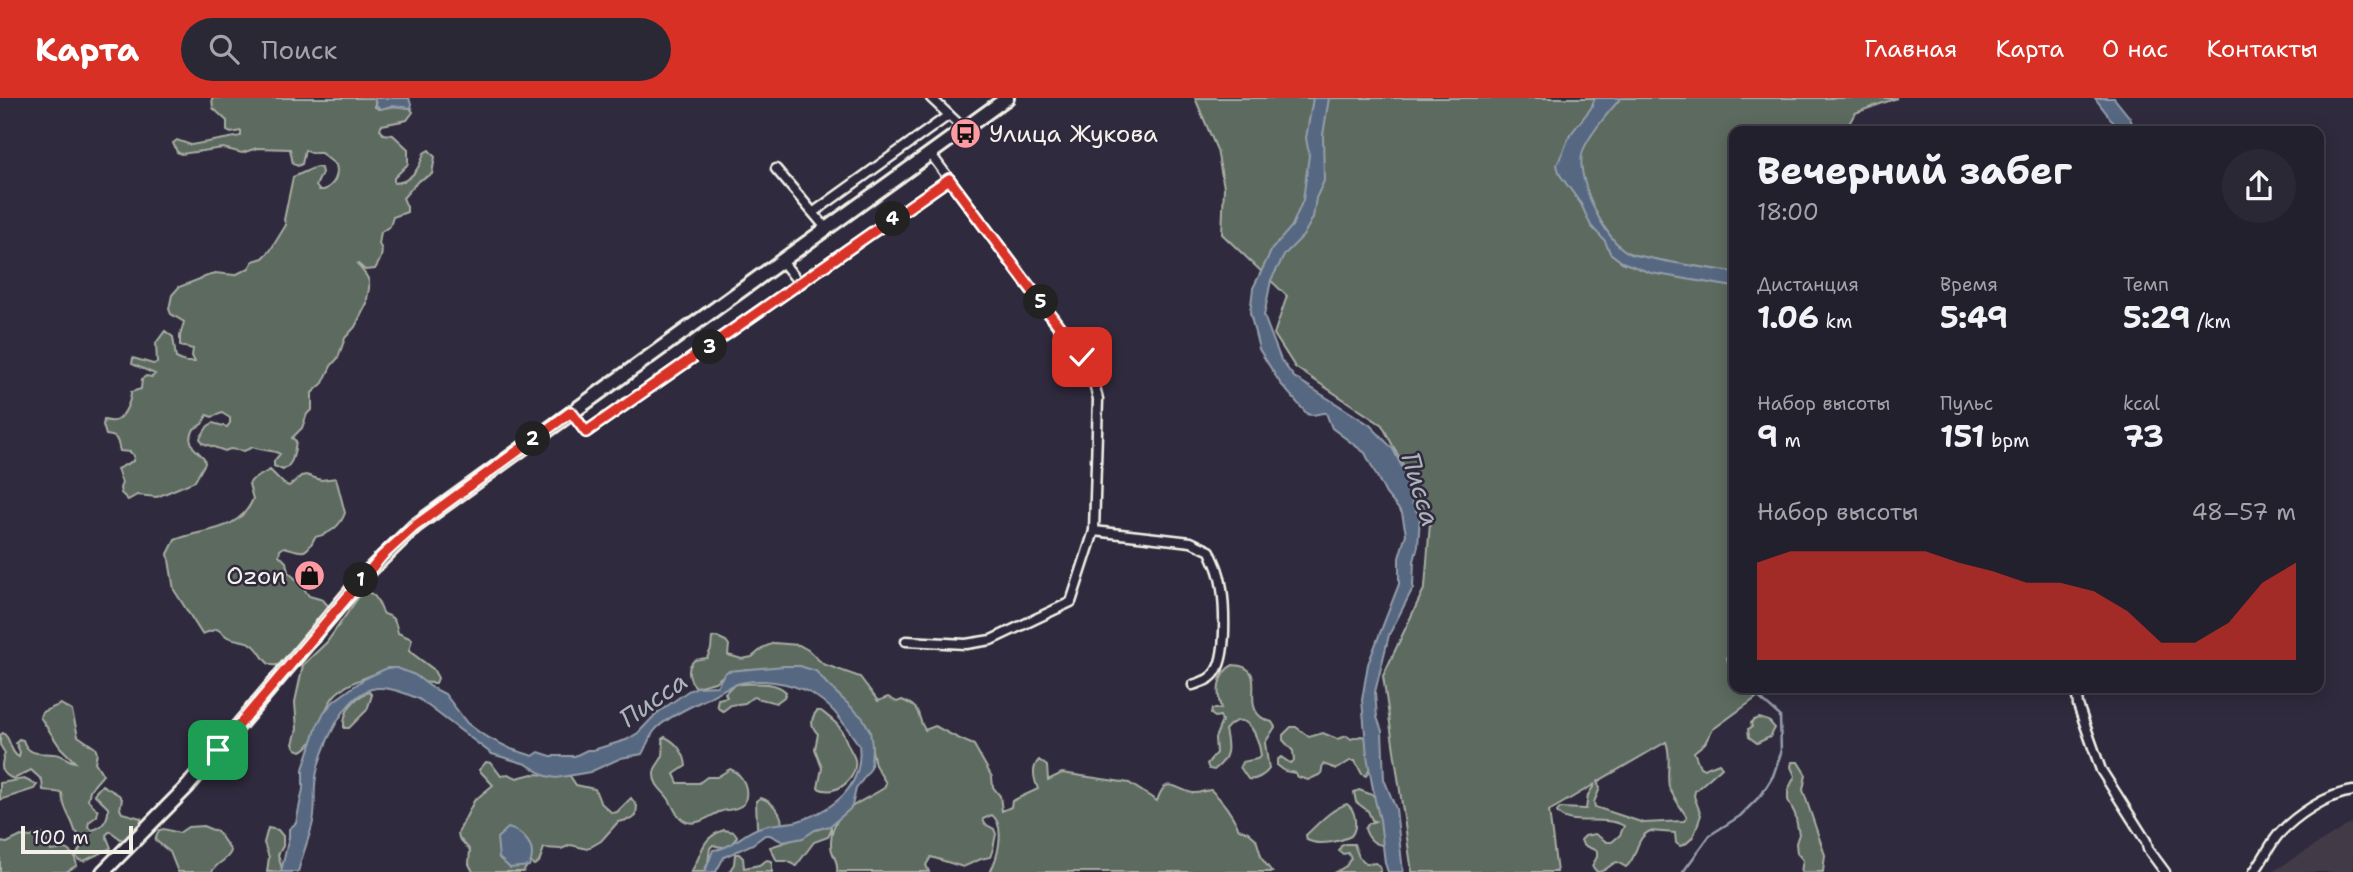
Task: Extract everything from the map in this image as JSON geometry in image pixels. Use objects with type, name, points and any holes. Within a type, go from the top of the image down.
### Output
[{"type":"main road","points":[[103,872],[187,787],[382,556],[415,526],[1007,98]]},
{"type":"street","points":[[931,98],[964,129]]},
{"type":"street","points":[[814,212],[949,115]]},
{"type":"street","points":[[906,641],[966,644],[991,640],[1071,602],[1094,531],[1098,399],[1091,370],[930,153]]},
{"type":"street","points":[[776,169],[826,228]]},
{"type":"street","points":[[571,412],[586,432],[949,179]]},
{"type":"street","points":[[781,260],[800,284]]},
{"type":"street","points":[[1094,531],[1191,542],[1210,551],[1219,573],[1224,612],[1222,656],[1217,671],[1208,680],[1193,685]]},
{"type":"street","points":[[2077,693],[2078,705],[2101,770],[2146,841],[2148,849],[2165,872]]},
{"type":"street","points":[[2254,872],[2288,825],[2335,796],[2353,791]]},
{"type":"shaded area","points":[[2353,822],[2353,872],[2272,872],[2311,848]]},
{"type":"green space","points":[[212,98],[375,98],[375,107],[379,109],[395,106],[410,108],[413,112],[407,120],[382,125],[380,129],[383,134],[393,135],[408,149],[408,164],[394,178],[394,183],[410,177],[424,153],[429,150],[435,157],[432,174],[418,181],[403,198],[407,212],[393,217],[390,226],[381,232],[379,244],[382,253],[375,269],[365,270],[357,263],[369,282],[367,303],[355,327],[345,338],[338,358],[323,383],[312,393],[312,409],[302,428],[292,438],[296,441],[289,464],[283,470],[274,466],[274,461],[280,454],[273,451],[253,447],[244,451],[225,451],[202,443],[200,438],[208,426],[213,423],[227,427],[230,423],[230,418],[222,413],[212,417],[207,415],[202,424],[194,429],[190,438],[205,463],[195,481],[157,497],[137,495],[128,500],[121,493],[122,483],[117,469],[133,461],[134,456],[130,452],[120,451],[115,438],[106,435],[104,420],[114,421],[120,418],[127,408],[131,392],[141,389],[142,379],[146,376],[152,377],[155,374],[132,364],[133,358],[157,363],[156,343],[165,331],[173,337],[176,358],[195,362],[193,349],[180,346],[184,322],[171,314],[169,309],[172,295],[179,287],[215,273],[235,275],[249,268],[253,261],[263,258],[286,225],[284,220],[293,177],[316,167],[321,168],[322,173],[316,186],[319,190],[324,190],[331,186],[336,176],[336,165],[321,153],[305,150],[302,164],[298,166],[293,164],[290,149],[257,148],[242,153],[223,148],[181,154],[177,152],[173,143],[177,140],[191,145],[241,136],[241,131],[227,131],[227,121],[213,108]]},
{"type":"green space","points":[[1195,98],[1897,98],[1855,113],[1848,126],[1729,126],[1727,657],[1729,693],[1750,693],[1756,698],[1712,730],[1705,743],[1694,752],[1700,767],[1704,769],[1719,763],[1722,767],[1695,791],[1694,796],[1701,815],[1694,834],[1685,844],[1680,846],[1676,843],[1675,833],[1650,831],[1641,839],[1633,859],[1626,867],[1617,862],[1597,872],[1592,866],[1597,851],[1583,845],[1581,840],[1585,836],[1595,834],[1607,842],[1612,842],[1620,835],[1624,826],[1607,821],[1569,819],[1557,812],[1560,808],[1586,809],[1588,795],[1595,784],[1549,811],[1557,872],[1412,872],[1383,676],[1425,587],[1430,523],[1382,425],[1295,367],[1274,334],[1287,296],[1222,234],[1224,187],[1217,150]],"holes":[[[1666,742],[1669,787],[1687,817],[1684,821],[1644,823],[1595,807],[1594,802],[1600,788],[1597,782]]]},
{"type":"green space","points":[[270,470],[289,486],[306,475],[321,480],[336,478],[345,513],[337,526],[330,532],[315,537],[305,550],[284,547],[280,550],[279,555],[286,562],[288,572],[309,596],[323,600],[330,608],[285,662],[278,665],[269,664],[250,643],[229,638],[217,629],[202,634],[174,590],[168,554],[175,540],[219,528],[239,518],[253,499],[249,484]]},
{"type":"green space","points":[[365,592],[375,597],[384,614],[393,619],[398,633],[412,639],[409,651],[433,669],[438,678],[436,683],[416,682],[385,670],[352,683],[330,702],[317,733],[308,746],[301,751],[296,749],[293,744],[297,729],[295,702],[303,665],[327,642],[360,595]]},
{"type":"green space","points":[[717,637],[729,645],[728,655],[742,659],[752,657],[774,643],[799,645],[823,664],[860,677],[878,701],[888,697],[897,702],[902,700],[909,703],[916,709],[925,730],[935,726],[974,745],[992,777],[993,787],[1000,796],[1002,811],[1011,807],[1012,801],[1038,789],[1034,770],[1039,760],[1047,766],[1048,780],[1062,773],[1129,783],[1157,801],[1164,788],[1171,785],[1193,793],[1211,790],[1227,808],[1239,829],[1256,839],[1262,859],[1272,872],[990,872],[996,859],[1000,834],[992,815],[983,819],[996,834],[990,857],[963,867],[931,857],[926,865],[929,872],[837,872],[831,845],[835,823],[848,809],[884,788],[886,783],[875,765],[871,745],[829,699],[751,670],[723,676],[715,682],[696,687],[690,678],[690,666],[695,660],[707,658],[712,638]]},
{"type":"green space","points":[[1233,665],[1245,668],[1251,673],[1255,709],[1275,727],[1265,743],[1269,769],[1254,779],[1248,779],[1240,767],[1242,762],[1261,756],[1254,733],[1245,722],[1232,723],[1225,730],[1227,752],[1219,766],[1214,770],[1209,769],[1207,764],[1216,753],[1215,738],[1222,721],[1220,716],[1211,714],[1212,709],[1221,709],[1221,679],[1223,673]]},
{"type":"green space","points":[[737,684],[770,684],[786,692],[776,703],[753,697],[723,711],[719,709],[718,699],[727,697],[725,693]]},
{"type":"green space","points":[[369,692],[372,695],[367,710],[349,728],[344,728],[345,716],[350,706]]},
{"type":"green space","points":[[61,704],[72,711],[78,736],[95,748],[95,762],[103,775],[90,790],[88,800],[98,811],[88,827],[92,830],[99,827],[107,815],[108,808],[94,794],[102,785],[122,799],[122,813],[141,818],[135,832],[122,840],[110,831],[106,835],[111,848],[84,861],[76,856],[83,838],[75,831],[62,793],[43,790],[42,780],[31,770],[14,779],[2,769],[5,753],[0,745],[0,735],[3,733],[19,757],[16,743],[19,739],[33,752],[59,755],[75,762],[60,747],[40,717],[42,712]]},
{"type":"green space","points":[[817,711],[821,711],[838,725],[855,760],[853,774],[849,780],[831,790],[818,788],[822,768],[815,749],[818,734],[812,723]]},
{"type":"green space","points":[[1759,718],[1769,721],[1775,728],[1770,737],[1757,743],[1749,737],[1748,729],[1752,727],[1754,720]]},
{"type":"green space","points":[[1291,727],[1296,727],[1309,737],[1323,733],[1337,739],[1347,736],[1351,739],[1366,737],[1370,762],[1366,776],[1355,761],[1337,769],[1323,764],[1321,774],[1308,780],[1285,771],[1277,765],[1277,760],[1281,757],[1290,763],[1294,761],[1293,751],[1283,740],[1283,735]]},
{"type":"green space","points":[[665,737],[679,748],[684,757],[686,766],[674,774],[678,783],[699,783],[707,777],[717,777],[730,769],[739,775],[745,784],[744,804],[692,823],[680,818],[654,779],[655,769],[663,755],[662,739]]},
{"type":"green space","points":[[486,762],[491,763],[501,776],[570,776],[576,785],[595,789],[600,802],[612,813],[617,812],[631,798],[637,806],[636,816],[618,822],[601,841],[587,849],[571,845],[561,849],[544,848],[539,862],[534,865],[530,862],[523,872],[473,872],[469,864],[470,850],[458,833],[474,801],[493,785],[479,770]]},
{"type":"green space","points":[[1792,762],[1798,762],[1806,775],[1803,790],[1825,855],[1823,872],[1801,872],[1803,860],[1797,853],[1796,843],[1799,834],[1795,814],[1788,800],[1788,790],[1795,776]]},
{"type":"green space","points":[[24,779],[37,785],[34,789],[0,800],[0,783]]},
{"type":"green space","points":[[1359,790],[1375,796],[1386,843],[1382,845],[1373,842],[1366,832],[1368,824],[1375,821],[1368,811],[1356,802],[1354,792]]},
{"type":"green space","points":[[760,798],[773,805],[781,818],[781,827],[774,834],[764,833],[757,827],[756,801]]},
{"type":"green space","points":[[1347,804],[1355,819],[1351,836],[1329,842],[1307,840],[1306,835],[1320,822]]},
{"type":"green space","points":[[831,821],[828,837],[814,842],[796,866],[787,861],[777,861],[770,847],[801,837]]},
{"type":"green space","points":[[203,826],[218,832],[231,851],[212,872],[178,872],[170,852],[155,840],[159,830],[179,833],[188,827]]},
{"type":"green space","points":[[268,828],[278,830],[283,836],[283,846],[278,855],[283,872],[267,872],[269,857],[264,843]]},
{"type":"green space","points":[[724,830],[734,832],[737,836],[733,843],[724,847],[713,845],[704,872],[691,872],[706,842]]},
{"type":"green space","points":[[40,833],[45,836],[51,851],[66,849],[74,855],[77,865],[66,872],[0,872],[0,842],[7,843],[21,836],[31,837]]},
{"type":"green space","points":[[1354,844],[1359,857],[1367,864],[1376,863],[1381,872],[1336,872],[1346,866],[1351,858],[1348,853],[1339,851],[1341,846]]},
{"type":"green space","points":[[735,854],[743,858],[744,868],[767,860],[772,861],[772,872],[729,872],[734,864]]},
{"type":"water","points":[[374,98],[409,98],[412,108],[391,106],[381,109]]},
{"type":"water","points":[[1313,98],[1329,98],[1323,135],[1324,181],[1316,198],[1313,218],[1303,236],[1285,254],[1271,280],[1264,316],[1281,360],[1294,377],[1370,425],[1393,449],[1410,483],[1412,503],[1420,517],[1413,588],[1389,635],[1375,692],[1377,717],[1382,731],[1384,779],[1396,809],[1403,872],[1388,872],[1385,863],[1380,820],[1367,756],[1362,700],[1368,664],[1399,584],[1399,558],[1406,534],[1402,513],[1386,494],[1365,453],[1332,428],[1326,413],[1307,414],[1280,383],[1259,349],[1250,313],[1253,288],[1272,249],[1292,226],[1303,200],[1309,155],[1306,138]]},
{"type":"water","points":[[1595,98],[1621,98],[1592,134],[1582,155],[1588,194],[1602,224],[1611,236],[1634,255],[1729,271],[1729,286],[1651,273],[1622,262],[1610,253],[1605,241],[1591,226],[1581,204],[1560,175],[1557,165],[1570,135],[1591,108]]},
{"type":"water","points":[[2095,98],[2114,98],[2133,126],[2116,126]]},
{"type":"water","points":[[800,666],[816,671],[863,718],[870,731],[872,745],[871,768],[856,789],[852,806],[830,826],[815,830],[803,838],[783,842],[765,835],[753,844],[724,857],[716,872],[705,872],[713,850],[726,847],[761,827],[798,821],[824,810],[852,784],[857,772],[859,745],[827,705],[794,686],[753,681],[730,687],[663,723],[653,733],[642,754],[621,758],[590,772],[556,778],[546,776],[526,764],[492,754],[419,699],[393,690],[377,688],[355,699],[336,724],[318,766],[313,820],[298,872],[281,872],[289,829],[296,823],[303,789],[303,769],[324,712],[334,701],[364,679],[387,668],[397,668],[415,675],[445,694],[467,723],[483,735],[511,749],[533,756],[539,752],[551,756],[575,756],[587,750],[626,740],[688,691],[697,687],[717,686],[728,671]]},
{"type":"water","points":[[508,828],[520,833],[528,842],[532,853],[529,866],[510,868],[499,858],[497,838]]},
{"type":"waterway","points":[[1683,872],[1710,835],[1740,816],[1762,794],[1773,776],[1781,753],[1780,716],[1754,693]]},
{"type":"place","name":"Улица Жукова","points":[[966,134]]},
{"type":"place","name":"Ozon","points":[[309,576]]},
{"type":"route","points":[[218,750],[364,576],[415,526],[571,412],[586,432],[949,179],[1082,357]]},
{"type":"water label","name":"Писса","points":[[1421,489]]},
{"type":"water label","name":"Писса","points":[[653,699]]}]
